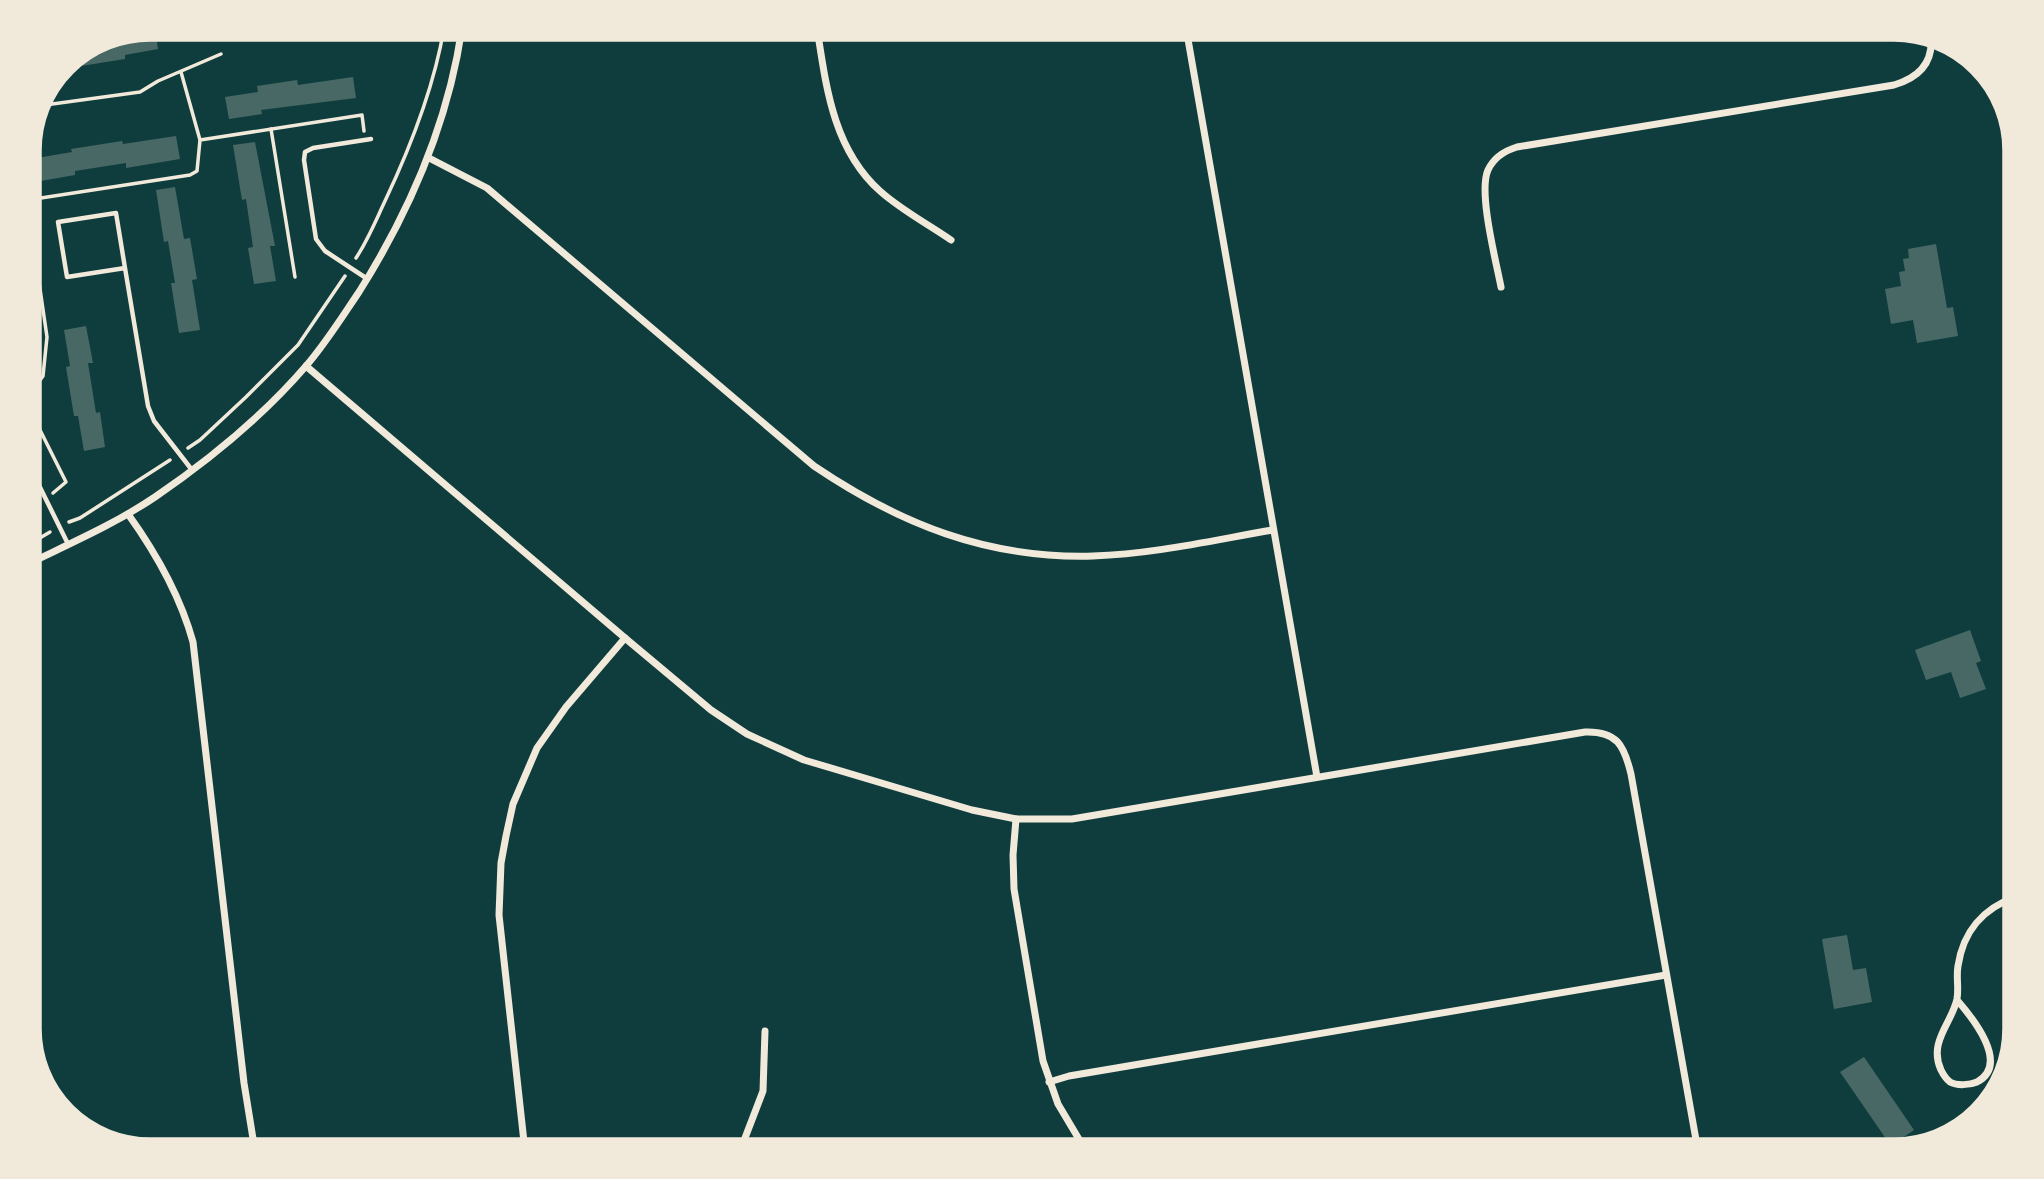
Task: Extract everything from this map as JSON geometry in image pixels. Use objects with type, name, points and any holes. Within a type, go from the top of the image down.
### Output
[{"type":"street","points":[[40,558],[128,514],[192,470],[255,418],[306,366],[343,317],[399,224],[429,158],[453,75],[460,40]]},
{"type":"street","points":[[819,40],[829,100],[838,129],[854,159],[880,191],[951,240]]},
{"type":"street","points":[[1188,40],[1317,777]]},
{"type":"street","points":[[1501,288],[1484,191],[1488,168],[1504,151],[1894,85],[1909,81],[1919,73],[1932,47]]},
{"type":"street","points":[[429,158],[486,188],[814,466],[898,516],[942,533],[993,547],[1076,556],[1149,551],[1273,530]]},
{"type":"street","points":[[306,366],[711,709],[762,743],[804,760],[933,799],[1016,819],[1072,818],[1585,732],[1608,735],[1618,742],[1626,755],[1696,1139]]},
{"type":"street","points":[[128,514],[179,600],[193,642],[244,1083],[253,1139]]},
{"type":"street","points":[[524,1139],[499,915],[501,863],[506,836],[513,804],[537,748],[566,707],[625,638]]},
{"type":"street","points":[[1016,819],[1014,889],[1039,1040],[1049,1082],[1078,1139]]},
{"type":"street","points":[[1957,1000],[1975,1020],[1990,1056],[1985,1074],[1979,1081],[1968,1084],[1951,1082],[1943,1074],[1938,1064],[1938,1040],[1957,1000],[1958,968],[1963,942],[1985,913],[2004,901]]},
{"type":"street","points":[[1049,1082],[1096,1071],[1666,975]]},
{"type":"street","points":[[745,1139],[763,1091],[765,1031]]},
{"type":"lane","points":[[367,279],[325,251],[316,239],[304,160],[305,152],[313,148],[368,139]]},
{"type":"lane","points":[[125,268],[67,277],[58,222],[117,213],[148,406],[154,421],[192,470]]},
{"type":"lane","points":[[40,487],[68,544]]},
{"type":"path","points":[[364,246],[418,122],[438,62],[442,40]]},
{"type":"path","points":[[51,104],[140,92],[158,81],[221,54]]},
{"type":"path","points":[[40,198],[190,175],[197,171],[200,140],[181,72]]},
{"type":"path","points":[[200,140],[362,115],[368,139]]},
{"type":"path","points":[[271,129],[295,276]]},
{"type":"path","points":[[40,275],[47,337],[43,376],[40,380]]},
{"type":"path","points":[[200,440],[298,345],[335,290]]},
{"type":"path","points":[[40,430],[66,482],[46,499]]},
{"type":"path","points":[[80,518],[162,467]]},
{"type":"building","points":[[157,40],[158,49],[125,55],[125,59],[80,66],[108,49],[129,42]]},
{"type":"building","points":[[353,77],[356,98],[261,110],[262,114],[229,119],[225,97],[258,92],[257,86],[297,80],[298,85]]},
{"type":"building","points":[[176,136],[180,159],[126,168],[126,163],[75,171],[75,175],[41,181],[40,157],[72,152],[71,149],[122,141],[123,144]]},
{"type":"building","points":[[255,142],[275,246],[270,246],[276,281],[254,284],[248,248],[253,247],[246,199],[242,200],[233,145]]},
{"type":"building","points":[[175,187],[184,239],[190,238],[197,279],[192,280],[200,330],[179,333],[171,283],[175,283],[168,241],[164,242],[156,190]]},
{"type":"building","points":[[1936,244],[1947,308],[1953,307],[1958,336],[1917,343],[1913,320],[1891,324],[1885,289],[1901,286],[1899,272],[1905,271],[1903,259],[1909,258],[1908,249]]},
{"type":"building","points":[[86,326],[93,363],[88,363],[105,447],[84,451],[78,416],[74,416],[66,367],[70,366],[64,330]]},
{"type":"building","points":[[1970,630],[1981,661],[1976,663],[1986,689],[1960,698],[1951,672],[1926,680],[1915,650]]},
{"type":"building","points":[[1847,935],[1853,970],[1866,968],[1872,1002],[1834,1009],[1822,939]]},
{"type":"building","points":[[1864,1057],[1914,1130],[1902,1138],[1886,1139],[1840,1072]]}]
